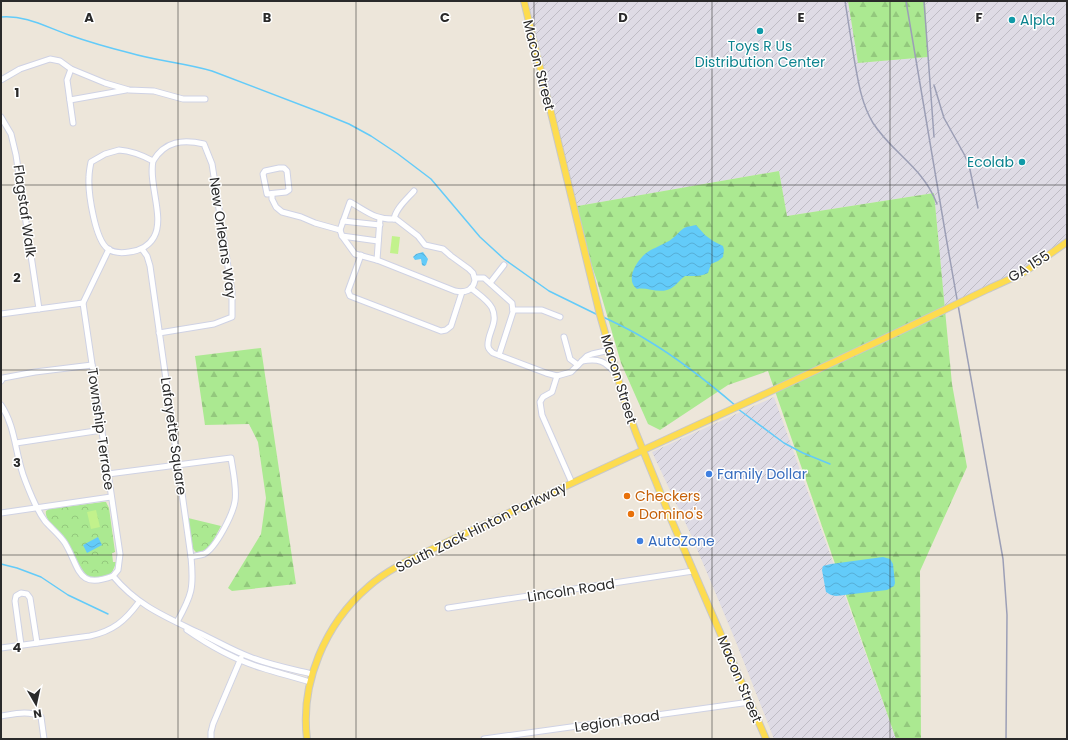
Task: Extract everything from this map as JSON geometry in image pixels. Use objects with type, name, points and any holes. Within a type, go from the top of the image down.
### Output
[{"type":"main road","name":"Macon Street","points":[[524,1],[600,315],[625,403],[643,451],[693,571],[766,739]]},
{"type":"main road","name":"GA 155","points":[[643,451],[1023,273],[1067,242]]},
{"type":"main road","name":"South Zack Hinton Parkway","points":[[307,739],[306,708],[312,674],[330,631],[349,606],[369,585],[400,564],[643,451]]},
{"type":"street","points":[[1,80],[20,69],[50,59],[60,61],[70,69],[105,83],[129,90]]},
{"type":"street","points":[[70,69],[67,80],[73,123]]},
{"type":"street","points":[[70,100],[129,90],[154,91],[183,99],[205,99]]},
{"type":"street","name":"Flagstaf Walk","points":[[1,117],[11,134],[16,155],[39,309]]},
{"type":"street","name":"New Orleans Way","points":[[153,161],[157,154],[168,145],[190,141],[204,144],[212,164],[232,292],[232,317],[214,324],[159,333]]},
{"type":"street","points":[[119,150],[128,150],[153,161],[152,175],[158,219],[154,236],[142,249],[128,252],[119,252],[109,249],[101,241],[96,230],[89,187],[91,162],[105,154],[119,150]]},
{"type":"street","points":[[284,168],[287,170],[289,190],[286,192],[272,194],[267,194],[265,191],[262,174],[265,171],[284,168]]},
{"type":"street","points":[[394,219],[395,213],[414,191]]},
{"type":"street","points":[[272,194],[272,199],[276,207],[282,212],[340,230]]},
{"type":"street","points":[[350,202],[380,218],[394,219],[400,221],[418,236],[425,245],[443,249],[469,269],[475,278],[474,284],[471,288],[462,292],[441,286],[377,260],[356,254],[342,236],[340,230],[350,202]]},
{"type":"street","points":[[377,260],[380,218]]},
{"type":"street","points":[[343,221],[380,226]]},
{"type":"street","points":[[342,236],[378,241]]},
{"type":"street","points":[[1,314],[84,303],[109,249]]},
{"type":"street","name":"Lafayette Square","points":[[142,249],[147,256],[150,266],[193,576],[192,590],[187,604],[177,622]]},
{"type":"street","points":[[361,255],[348,291],[350,296],[434,328],[446,330],[451,326],[462,292]]},
{"type":"street","points":[[490,283],[504,264]]},
{"type":"street","points":[[475,278],[484,278],[512,303],[513,310],[499,355]]},
{"type":"street","points":[[471,288],[488,303],[494,313],[494,320],[488,345],[489,349],[493,353],[557,376],[571,372],[592,354],[610,350]]},
{"type":"street","name":"Township Terrace","points":[[84,303],[120,554],[120,564],[118,570],[113,576]]},
{"type":"street","points":[[513,310],[542,310],[560,317]]},
{"type":"street","points":[[564,337],[570,359],[578,365]]},
{"type":"street","points":[[582,361],[594,360],[604,362],[608,364],[616,374]]},
{"type":"street","points":[[2,379],[35,372],[92,365]]},
{"type":"street","points":[[557,376],[552,392],[543,397],[540,402],[542,415],[572,483]]},
{"type":"street","points":[[1,405],[10,420],[19,462],[37,508],[44,519],[64,541],[77,570],[83,577],[91,581],[102,580],[113,576],[124,589],[139,602],[177,622],[243,654],[270,664],[312,674]]},
{"type":"street","points":[[16,443],[102,430]]},
{"type":"street","points":[[108,474],[231,458],[235,501],[230,517],[216,541],[210,548],[204,554],[191,556]]},
{"type":"street","points":[[1,513],[111,497]]},
{"type":"street","name":"Lincoln Road","points":[[448,608],[693,571]]},
{"type":"street","points":[[21,645],[15,601],[16,596],[21,593],[27,594],[30,598],[37,643]]},
{"type":"street","points":[[1,648],[101,634],[123,621],[139,602]]},
{"type":"street","points":[[177,622],[202,641],[241,660],[261,668],[310,682]]},
{"type":"street","points":[[211,739],[213,724],[243,654]]},
{"type":"street","name":"Legion Road","points":[[484,739],[750,702]]},
{"type":"street","points":[[1,716],[35,713],[41,717],[44,739]]},
{"type":"shaded area","points":[[523,1],[848,1],[858,63],[928,57],[925,1],[1067,1],[1067,243],[1018,277],[945,312],[934,193],[787,216],[779,171],[572,207]]},
{"type":"shaded area","points":[[774,397],[896,739],[774,739],[736,642],[692,537],[652,452]]},
{"type":"green space","points":[[848,1],[925,1],[928,57],[858,63]]},
{"type":"green space","points":[[779,171],[787,216],[934,193],[952,384],[967,467],[920,571],[921,739],[896,739],[768,371],[728,385],[660,430],[648,424],[621,363],[597,281],[572,207]]},
{"type":"green space","points":[[392,236],[400,237],[398,254],[390,253]]},
{"type":"green space","points":[[261,348],[296,584],[232,591],[228,588],[261,534],[266,498],[258,442],[249,424],[205,425],[195,356]]},
{"type":"green space","points":[[106,502],[109,508],[115,552],[112,553],[113,562],[116,562],[110,574],[104,577],[91,579],[79,567],[70,547],[48,519],[46,511],[49,509]]},
{"type":"green space","points":[[96,510],[100,527],[91,529],[87,512]]},
{"type":"green space","points":[[188,518],[221,526],[212,543],[201,552],[196,552],[193,549]]},
{"type":"water","points":[[696,225],[705,235],[723,246],[723,257],[711,264],[708,273],[700,276],[685,276],[670,289],[659,291],[637,289],[632,281],[632,276],[635,266],[642,257],[669,241],[684,228]]},
{"type":"water","points":[[423,252],[428,259],[426,265],[424,266],[422,265],[421,259],[415,260],[413,257],[416,254]]},
{"type":"water","points":[[98,537],[102,545],[87,553],[83,545]]},
{"type":"water","points":[[883,557],[890,559],[893,564],[894,586],[887,590],[836,596],[826,592],[822,570],[823,566]]},
{"type":"waterway","points":[[1,17],[19,18],[36,22],[77,38],[107,47],[140,56],[212,71],[349,124],[371,136],[398,154],[431,179],[480,237],[504,259],[549,291],[598,315]]},
{"type":"waterway","points":[[603,317],[659,347],[682,363],[736,406]]},
{"type":"waterway","points":[[738,409],[784,443],[803,453],[830,464]]},
{"type":"waterway","points":[[1,564],[41,577],[68,595],[108,614]]},
{"type":"railway","points":[[845,1],[859,83],[869,115],[873,123],[889,144],[916,170],[924,180],[937,204]]},
{"type":"railway","points":[[906,1],[1003,559],[1007,615],[1006,739]]},
{"type":"railway","points":[[924,1],[934,137]]},
{"type":"railway","points":[[934,85],[944,118],[969,165],[978,208]]},
{"type":"place","name":"Alpla","points":[[1012,20]]},
{"type":"place","name":"Toys R Us Distribution Center","points":[[760,31]]},
{"type":"place","name":"Ecolab","points":[[1022,162]]},
{"type":"place","name":"Family Dollar","points":[[709,474]]},
{"type":"place","name":"Checkers","points":[[627,496]]},
{"type":"place","name":"Domino's","points":[[631,514]]},
{"type":"place","name":"AutoZone","points":[[640,541]]}]
